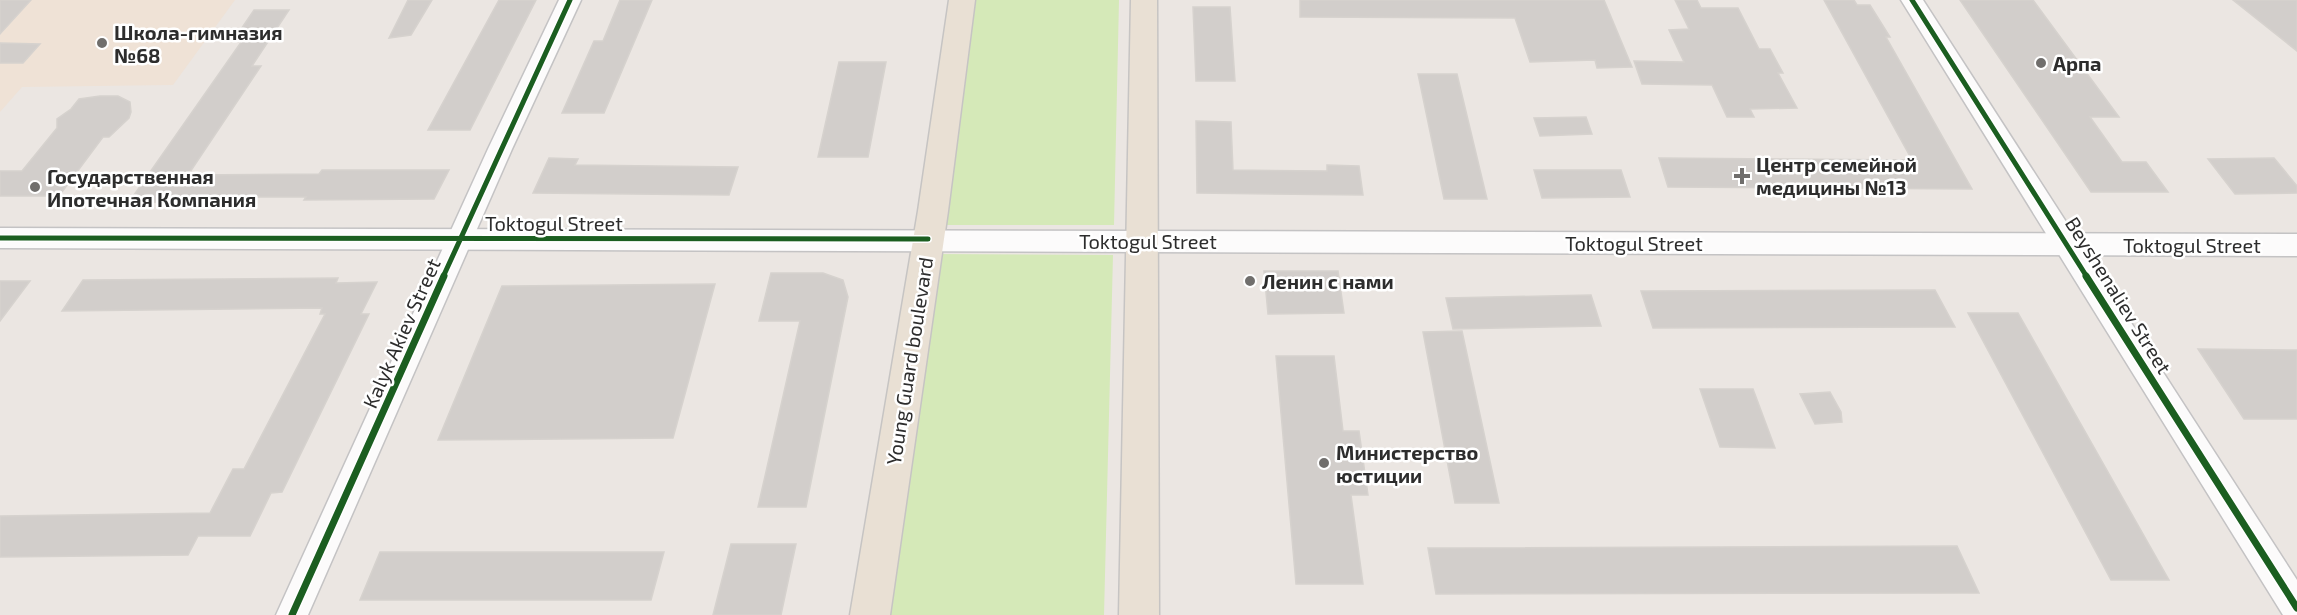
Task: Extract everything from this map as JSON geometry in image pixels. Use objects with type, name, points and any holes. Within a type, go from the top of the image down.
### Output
[{"type":"main road","name":"Young Guard boulevard","points":[[870,615],[962,0]]},
{"type":"main road","points":[[1139,615],[1144,0]]},
{"type":"main road","name":"Toktogul Street","points":[[0,238],[928,239],[2297,245]]},
{"type":"street","name":"Kalyk Akiev Street","points":[[292,615],[570,0]]},
{"type":"street","name":"Beyshenaliev Street","points":[[1912,0],[2297,608]]},
{"type":"shaded area","name":"Школа-гимназия №68","points":[[0,0],[235,0],[173,85],[22,87],[0,112]]},
{"type":"green space","points":[[972,0],[1119,0],[1114,225],[939,225]]},
{"type":"green space","points":[[935,254],[1113,255],[1104,615],[882,615]]},
{"type":"building","points":[[0,0],[31,0],[0,34]]},
{"type":"building","points":[[408,0],[432,0],[411,35],[389,38]]},
{"type":"building","points":[[499,0],[536,0],[470,130],[428,130]]},
{"type":"building","points":[[620,0],[652,0],[604,113],[562,113],[594,41],[603,41]]},
{"type":"building","points":[[1300,0],[1604,0],[1632,67],[1597,68],[1595,60],[1530,62],[1515,18],[1300,17]]},
{"type":"building","points":[[1675,0],[1697,0],[1701,8],[1738,8],[1759,49],[1770,49],[1783,73],[1778,73],[1797,108],[1750,109],[1754,117],[1727,117],[1712,85],[1642,84],[1634,61],[1684,62],[1669,30],[1689,29]]},
{"type":"building","points":[[1824,0],[1854,0],[1857,5],[1870,5],[1890,37],[1886,37],[1972,189],[1668,187],[1659,158],[1912,160]]},
{"type":"building","name":"Арпа","points":[[1960,0],[2033,0],[2119,117],[2090,117],[2122,162],[2146,162],[2168,192],[2091,192]]},
{"type":"building","points":[[2233,0],[2297,0],[2297,51]]},
{"type":"building","points":[[1193,7],[1230,7],[1235,81],[1196,81]]},
{"type":"building","points":[[254,10],[289,10],[252,66],[261,66],[188,175],[319,174],[322,170],[449,170],[434,199],[304,200],[306,197],[214,197],[210,203],[129,202],[244,38],[235,38]]},
{"type":"building","points":[[0,43],[40,44],[23,63],[0,63]]},
{"type":"building","points":[[839,62],[886,62],[868,157],[818,157]]},
{"type":"building","points":[[1418,74],[1457,74],[1487,199],[1444,199]]},
{"type":"building","points":[[118,96],[130,102],[129,118],[109,137],[103,137],[59,196],[0,196],[0,171],[22,171],[57,128],[57,119],[71,109],[79,99]]},
{"type":"building","points":[[1586,117],[1592,134],[1540,136],[1534,118]]},
{"type":"building","points":[[1196,121],[1231,122],[1233,170],[1327,171],[1327,165],[1359,166],[1363,195],[1197,193]]},
{"type":"building","points":[[549,158],[578,159],[575,165],[738,167],[729,195],[533,193]]},
{"type":"building","points":[[2274,158],[2297,186],[2297,193],[2235,194],[2208,159]]},
{"type":"building","points":[[1534,170],[1621,170],[1630,197],[1542,198]]},
{"type":"building","points":[[1264,271],[1338,271],[1344,313],[1268,314]]},
{"type":"building","points":[[771,273],[823,273],[843,280],[848,297],[806,507],[758,507],[800,321],[759,321]]},
{"type":"building","points":[[338,278],[336,283],[377,282],[361,314],[369,314],[282,492],[271,493],[250,536],[198,536],[188,555],[0,557],[0,516],[210,513],[233,469],[244,469],[325,314],[320,314],[322,308],[62,311],[83,280]]},
{"type":"building","points":[[0,281],[30,281],[0,321]]},
{"type":"building","points":[[715,284],[673,438],[438,440],[502,286]]},
{"type":"building","points":[[1935,290],[1955,327],[1653,328],[1641,291]]},
{"type":"building","points":[[1591,295],[1601,326],[1453,329],[1446,298]]},
{"type":"building","points":[[1968,313],[2018,313],[2169,580],[2111,580]]},
{"type":"building","points":[[1462,331],[1499,503],[1455,503],[1423,332]]},
{"type":"building","points":[[2198,349],[2297,350],[2297,419],[2244,419]]},
{"type":"building","name":"Министерство юстиции","points":[[1276,356],[1334,356],[1343,431],[1359,431],[1368,495],[1351,495],[1363,584],[1296,584]]},
{"type":"building","points":[[1700,389],[1753,389],[1775,448],[1720,447]]},
{"type":"building","points":[[1830,392],[1841,412],[1842,422],[1815,424],[1800,394]]},
{"type":"building","points":[[731,544],[796,544],[781,615],[713,615]]},
{"type":"building","points":[[1957,546],[1979,593],[1436,594],[1428,548]]},
{"type":"building","points":[[380,552],[664,552],[651,600],[360,600]]},
{"type":"cycle path","points":[[292,615],[500,149],[570,0]]},
{"type":"cycle path","points":[[1912,0],[2297,608]]},
{"type":"cycle path","points":[[0,238],[928,239]]},
{"type":"place","name":"Школа-гимназия №68","points":[[102,43]]},
{"type":"place","name":"Арпа","points":[[2041,63]]},
{"type":"place","name":"Центр семейной медицины №13","points":[[1742,176]]},
{"type":"place","name":"Государственная Ипотечная Компания","points":[[35,187]]},
{"type":"place","name":"Ленин с нами","points":[[1250,281]]},
{"type":"place","name":"Министерство юстиции","points":[[1324,463]]}]
